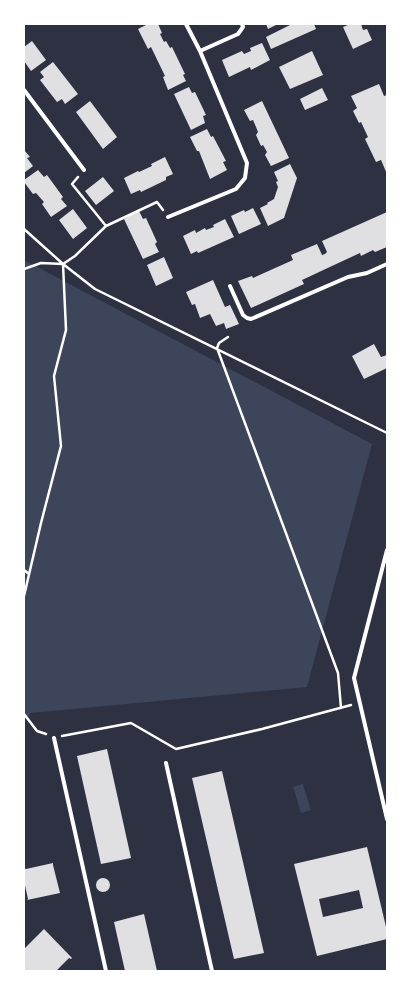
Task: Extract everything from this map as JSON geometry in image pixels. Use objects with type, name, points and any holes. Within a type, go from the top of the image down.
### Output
[{"type":"street","points":[[168,217],[236,189],[245,178],[247,163],[200,50],[186,24]]},
{"type":"street","points":[[200,50],[238,34],[243,26],[242,24]]},
{"type":"street","points":[[24,90],[84,170]]},
{"type":"street","points":[[230,286],[243,315],[251,319],[348,277],[367,273],[387,264]]},
{"type":"street","points":[[387,550],[354,678],[387,819]]},
{"type":"street","points":[[54,738],[106,971]]},
{"type":"street","points":[[166,763],[212,971]]},
{"type":"path","points":[[84,170],[72,184],[106,226]]},
{"type":"path","points":[[24,269],[41,263],[63,264],[75,256],[106,226],[157,202],[168,217]]},
{"type":"path","points":[[24,229],[63,264],[96,289],[387,433]]},
{"type":"path","points":[[24,596],[40,523],[61,446],[54,376],[66,330],[63,264]]},
{"type":"path","points":[[228,337],[219,343],[217,348],[338,673],[341,708]]},
{"type":"path","points":[[24,570],[29,574]]},
{"type":"path","points":[[24,714],[37,731],[54,738],[131,723],[176,749],[262,729],[360,703]]},
{"type":"shaded area","points":[[24,260],[372,444],[307,687],[31,713],[24,721]]},
{"type":"shaded area","points":[[303,784],[311,810],[301,813],[293,787]]},
{"type":"building","points":[[148,24],[158,24],[162,33],[160,34],[164,42],[166,41],[170,48],[172,47],[185,74],[183,75],[186,81],[168,90],[163,77],[165,76],[151,47],[148,49],[138,29]]},
{"type":"building","points":[[266,24],[278,24],[268,29]]},
{"type":"building","points":[[292,24],[314,24],[316,29],[271,49],[266,37]]},
{"type":"building","points":[[348,24],[361,24],[363,30],[367,29],[372,40],[353,49],[343,27]]},
{"type":"building","points":[[32,41],[46,60],[31,71],[24,61],[24,47]]},
{"type":"building","points":[[262,43],[270,60],[251,70],[250,67],[229,77],[222,60],[242,51],[244,54],[251,51],[250,48]]},
{"type":"building","points":[[312,51],[323,75],[290,89],[279,67]]},
{"type":"building","points":[[53,62],[78,94],[65,104],[62,99],[57,102],[40,80],[44,77],[40,72]]},
{"type":"building","points":[[379,84],[384,96],[387,95],[387,174],[381,160],[376,162],[365,139],[368,137],[361,122],[359,123],[353,111],[357,108],[351,96]]},
{"type":"building","points":[[189,87],[192,93],[195,92],[206,115],[203,116],[205,123],[191,130],[174,94]]},
{"type":"building","points":[[322,88],[328,100],[305,110],[300,99]]},
{"type":"building","points":[[90,101],[117,137],[103,149],[76,112]]},
{"type":"building","points":[[262,101],[289,158],[271,166],[265,155],[267,152],[263,145],[261,146],[256,135],[258,132],[253,120],[250,121],[244,110]]},
{"type":"building","points":[[207,129],[211,137],[213,136],[226,161],[223,162],[227,170],[210,179],[199,151],[197,151],[190,137]]},
{"type":"building","points":[[24,150],[30,157],[27,158],[33,166],[24,173]]},
{"type":"building","points":[[165,157],[173,174],[166,177],[166,180],[141,192],[140,190],[131,194],[124,178],[152,166],[151,164]]},
{"type":"building","points":[[290,164],[297,178],[284,218],[268,226],[260,208],[274,199],[278,187],[276,182],[278,181],[274,172]]},
{"type":"building","points":[[38,170],[44,177],[47,175],[63,197],[61,199],[67,206],[51,217],[42,204],[44,202],[36,193],[33,194],[24,182],[24,180]]},
{"type":"building","points":[[103,177],[114,191],[96,205],[85,191]]},
{"type":"building","points":[[253,208],[261,224],[239,234],[231,216]]},
{"type":"building","points":[[73,209],[87,228],[73,239],[59,220]]},
{"type":"building","points":[[139,211],[143,219],[146,218],[157,242],[155,244],[159,252],[143,259],[124,219]]},
{"type":"building","points":[[387,212],[387,247],[375,252],[373,250],[361,256],[360,253],[302,280],[304,284],[251,308],[238,281],[252,276],[253,278],[293,260],[291,255],[317,244],[322,255],[325,254],[327,252],[322,241]]},
{"type":"building","points":[[225,219],[234,237],[198,253],[197,251],[191,254],[183,236],[195,230],[196,233],[205,228],[206,230],[214,227],[213,225]]},
{"type":"building","points":[[164,257],[173,278],[156,286],[147,265]]},
{"type":"building","points":[[213,280],[225,307],[230,305],[239,324],[226,329],[224,323],[216,326],[210,314],[200,318],[195,304],[192,305],[186,292]]},
{"type":"building","points":[[374,344],[381,357],[387,355],[387,368],[364,379],[352,356]]},
{"type":"building","points":[[107,749],[131,858],[101,864],[77,756]]},
{"type":"building","points":[[222,771],[264,953],[234,959],[192,778]]},
{"type":"building","points":[[367,847],[387,931],[387,939],[317,956],[294,864]],"holes":[[[359,890],[363,908],[323,917],[319,899]]]},
{"type":"building","points":[[53,863],[60,893],[27,900],[24,881],[24,868],[26,869]]},
{"type":"building","points":[[100,878],[106,878],[110,882],[110,888],[106,892],[100,892],[96,888],[96,882]]},
{"type":"building","points":[[144,914],[157,971],[125,971],[114,922]]},
{"type":"building","points":[[44,929],[72,958],[69,958],[56,971],[24,971],[24,949]]}]
